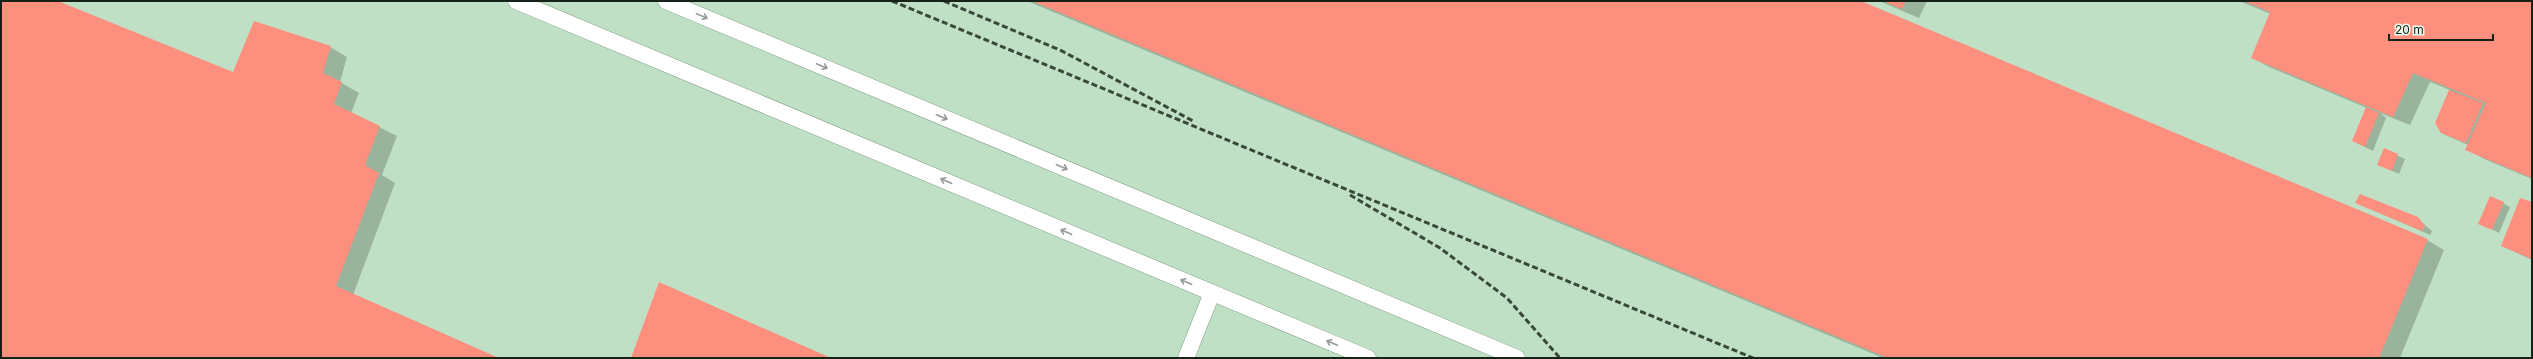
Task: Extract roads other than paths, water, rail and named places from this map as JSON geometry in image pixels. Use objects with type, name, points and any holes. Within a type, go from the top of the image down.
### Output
[{"type":"lane","points":[[516,1],[1368,358]]},
{"type":"lane","points":[[666,1],[1517,358]]},
{"type":"lane","points":[[1186,358],[1212,293]]},
{"type":"railway","points":[[892,1],[1753,358]]},
{"type":"railway","points":[[944,1],[1062,51],[1193,121]]},
{"type":"railway","points":[[1350,195],[1440,248],[1507,298],[1560,358]]}]
